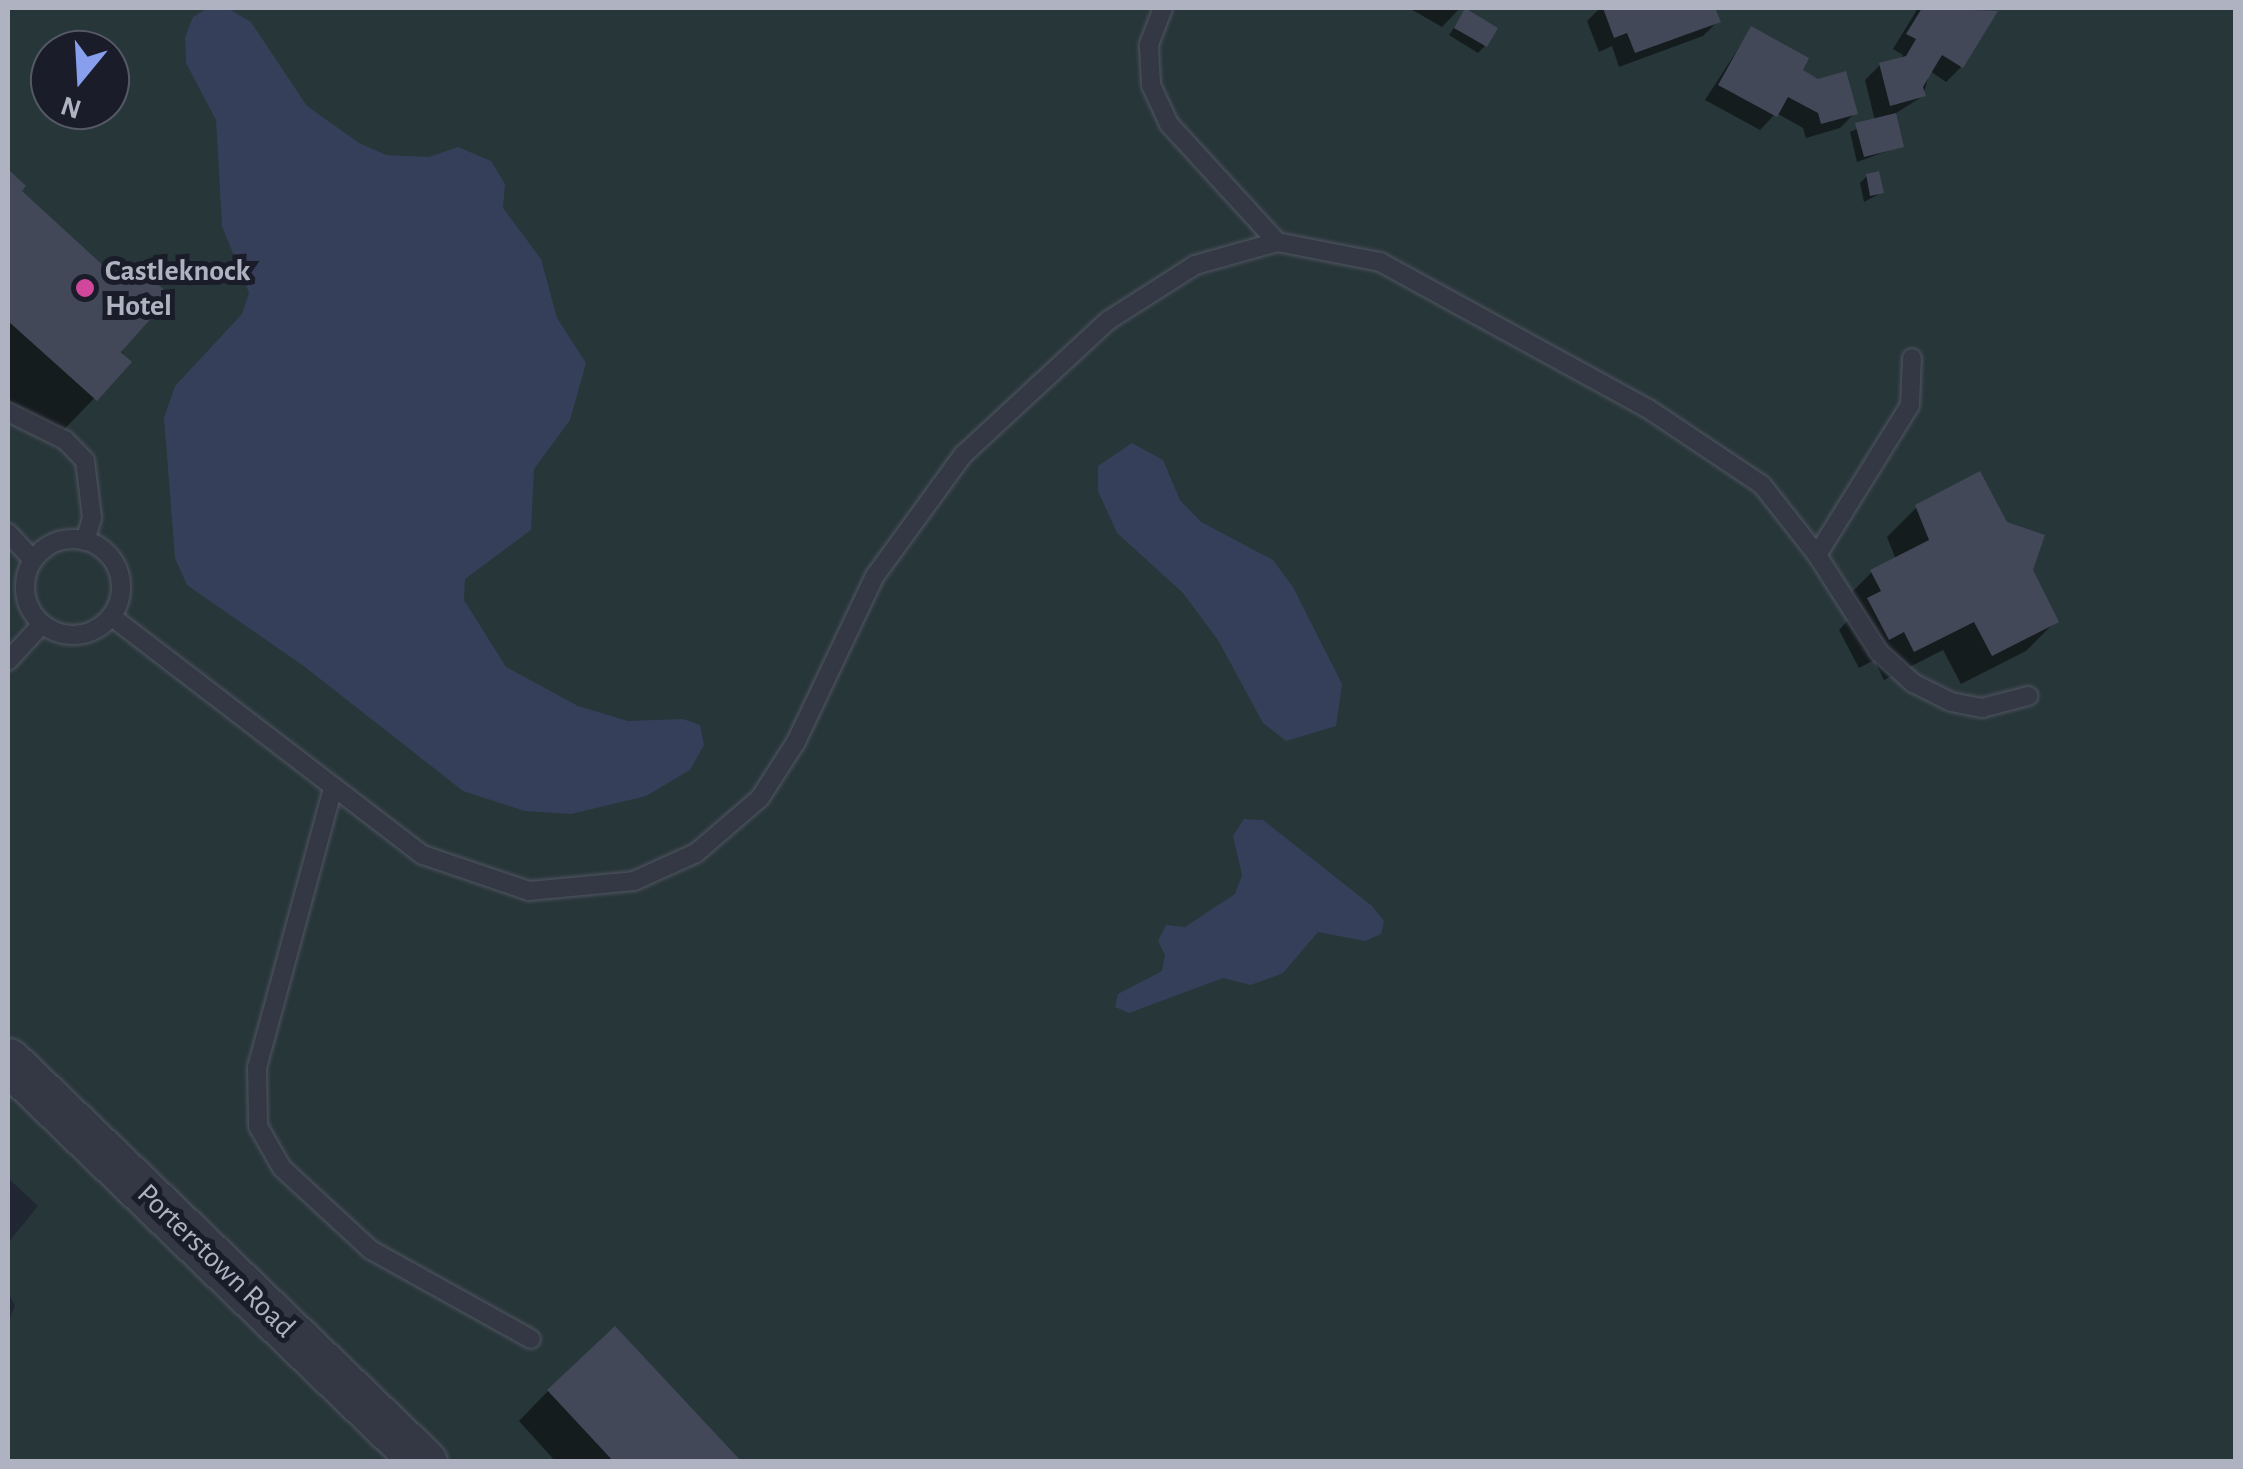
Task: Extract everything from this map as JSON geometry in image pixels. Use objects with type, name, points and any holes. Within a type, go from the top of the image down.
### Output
[{"type":"street","name":"Porterstown Road","points":[[8,1061],[424,1462]]},
{"type":"lane","points":[[1163,8],[1149,45],[1151,84],[1169,124],[1277,242]]},
{"type":"lane","points":[[111,616],[423,855],[529,891],[634,881],[696,853],[730,828],[779,771],[875,576],[963,455],[1109,320],[1195,264],[1277,242],[1380,262],[1647,408],[1762,485],[1817,555],[1879,652],[1913,684],[1951,702],[1982,708],[2028,696]]},
{"type":"lane","points":[[1817,555],[1910,405],[1912,358]]},
{"type":"lane","points":[[8,412],[65,440],[85,461],[92,518],[85,541]]},
{"type":"lane","points":[[8,533],[33,560]]},
{"type":"lane","points":[[85,541],[99,547],[118,572],[119,602],[111,616],[70,636],[42,624],[25,587],[33,560],[56,542],[85,541]]},
{"type":"lane","points":[[8,661],[42,624]]},
{"type":"lane","points":[[332,788],[256,1067],[252,1098],[258,1126],[282,1168],[371,1250],[531,1340]]},
{"type":"shaded area","points":[[8,8],[2235,8],[2235,1461],[429,1461],[8,1051]]},
{"type":"shaded area","points":[[8,1089],[395,1461],[8,1461],[8,1322],[15,1306],[8,1292],[8,1243],[38,1206],[8,1178]]},
{"type":"water","points":[[208,8],[227,8],[251,22],[307,106],[359,143],[386,155],[429,157],[458,147],[491,161],[505,184],[503,208],[541,259],[557,318],[586,363],[570,420],[534,469],[531,530],[465,579],[464,600],[506,667],[578,706],[628,721],[683,719],[700,725],[704,745],[690,770],[646,796],[571,814],[525,811],[463,791],[305,667],[187,585],[175,558],[164,418],[175,386],[242,314],[249,293],[222,226],[216,120],[186,63],[185,37],[193,17]]},
{"type":"water","points":[[1132,443],[1163,460],[1180,500],[1201,522],[1273,560],[1293,587],[1342,684],[1336,726],[1286,741],[1263,723],[1218,640],[1183,593],[1117,533],[1098,491],[1098,466]]},
{"type":"water","points":[[1244,819],[1263,820],[1372,906],[1384,921],[1381,934],[1365,941],[1318,932],[1283,973],[1251,985],[1223,978],[1129,1013],[1115,1007],[1118,994],[1162,971],[1165,955],[1158,941],[1166,925],[1185,927],[1235,894],[1242,875],[1233,836]]},
{"type":"building","points":[[1465,8],[1498,28],[1487,47],[1454,28]]},
{"type":"building","points":[[1603,8],[1715,8],[1721,22],[1635,53],[1627,33],[1614,38]]},
{"type":"building","points":[[1922,8],[1998,11],[1963,68],[1942,55],[1923,87],[1926,96],[1890,106],[1879,63],[1906,56],[1916,39],[1906,34]]},
{"type":"building","points":[[1751,26],[1809,58],[1803,70],[1818,79],[1846,71],[1858,114],[1821,124],[1818,113],[1788,97],[1777,117],[1718,85]]},
{"type":"building","points":[[1896,113],[1904,147],[1864,157],[1855,123]]},
{"type":"building","name":"Castleknock Hotel","points":[[8,169],[26,186],[22,191],[119,280],[134,263],[171,296],[121,352],[132,362],[97,401],[8,321]]},
{"type":"building","points":[[1879,171],[1884,193],[1870,196],[1866,174]]},
{"type":"building","points":[[1980,471],[2007,522],[2045,535],[2033,570],[2059,622],[1992,656],[1974,622],[1914,652],[1904,632],[1889,640],[1867,598],[1881,591],[1870,570],[1929,540],[1915,505]]},
{"type":"building","points":[[615,1326],[742,1462],[614,1462],[547,1390]]},
{"type":"place","name":"Castleknock Hotel","points":[[85,288]]}]
